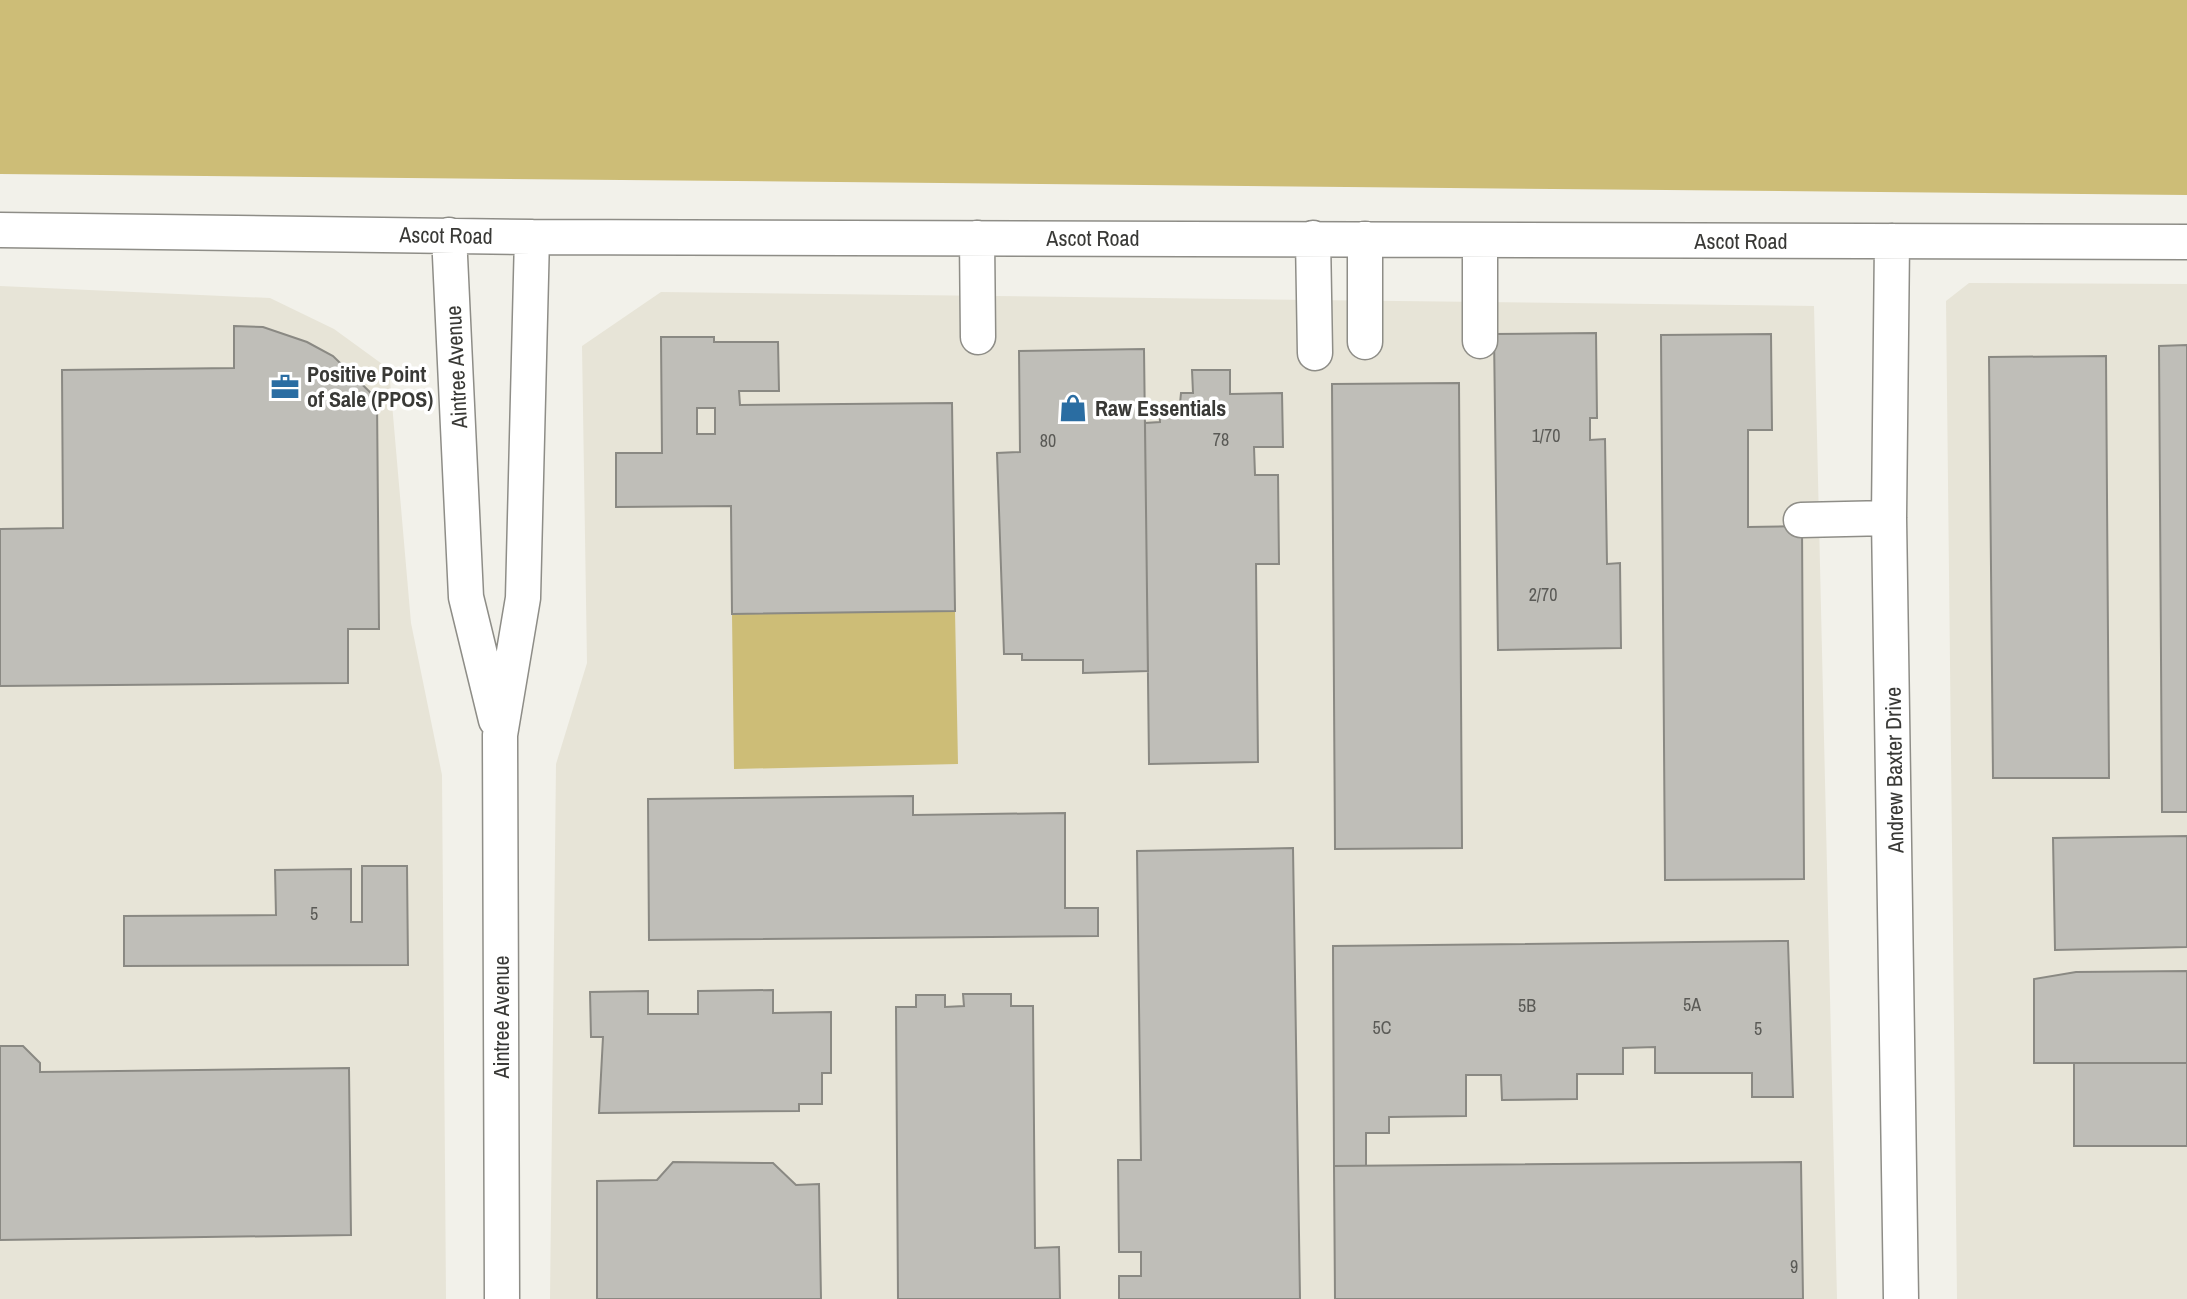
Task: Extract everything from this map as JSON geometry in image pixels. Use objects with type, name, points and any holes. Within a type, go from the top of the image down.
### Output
[{"type":"street","name":"Ascot Road","points":[[0,230],[532,237],[2187,242]]},
{"type":"street","name":"Aintree Avenue","points":[[449,235],[466,597],[500,735]]},
{"type":"street","name":"Aintree Avenue","points":[[502,1299],[500,735],[523,598],[532,237]]},
{"type":"street","points":[[977,238],[978,337]]},
{"type":"street","points":[[1313,238],[1315,353]]},
{"type":"street","points":[[1365,239],[1365,342]]},
{"type":"street","points":[[1480,241],[1480,341]]},
{"type":"street","name":"Andrew Baxter Drive","points":[[1892,241],[1889,518],[1901,1299]]},
{"type":"street","points":[[1801,520],[1889,518]]},
{"type":"shaded area","points":[[0,0],[2187,0],[2187,195],[0,174]]},
{"type":"shaded area","points":[[1969,283],[2187,284],[2187,1299],[1957,1299],[1946,301]]},
{"type":"shaded area","points":[[0,286],[270,298],[334,329],[389,369],[411,623],[442,775],[446,1299],[0,1299]]},
{"type":"shaded area","points":[[661,292],[1814,306],[1837,1299],[550,1299],[556,764],[587,663],[582,346]]},
{"type":"shaded area","points":[[955,611],[958,764],[734,769],[732,614]]},
{"type":"building","points":[[234,326],[263,327],[307,342],[333,356],[377,399],[379,629],[348,629],[348,683],[0,686],[0,529],[63,528],[62,370],[234,368]]},
{"type":"building","points":[[1596,333],[1597,418],[1590,418],[1590,440],[1605,439],[1607,564],[1620,563],[1621,648],[1498,650],[1494,334]]},
{"type":"building","points":[[1771,334],[1772,430],[1748,430],[1748,527],[1802,526],[1804,879],[1665,880],[1661,335]]},
{"type":"building","points":[[661,337],[714,337],[714,342],[778,342],[779,391],[739,391],[740,405],[952,403],[955,611],[732,614],[731,506],[616,507],[616,453],[662,453]],"holes":[[[697,408],[715,408],[715,434],[697,434]]]},
{"type":"building","points":[[2187,345],[2187,812],[2162,812],[2159,346]]},
{"type":"building","points":[[1144,349],[1148,671],[1083,673],[1083,660],[1022,660],[1022,654],[1004,654],[997,453],[1020,452],[1019,351]]},
{"type":"building","points":[[2106,356],[2109,778],[1993,778],[1989,357]]},
{"type":"building","points":[[1192,370],[1230,370],[1230,394],[1282,393],[1283,447],[1254,447],[1255,475],[1278,475],[1279,564],[1256,564],[1258,762],[1149,764],[1145,423],[1160,422],[1159,404],[1180,404],[1181,393],[1193,393]]},
{"type":"building","points":[[1459,383],[1462,848],[1335,849],[1332,384]]},
{"type":"building","points":[[913,796],[913,815],[1065,813],[1065,908],[1098,908],[1098,936],[649,940],[648,799]]},
{"type":"building","points":[[2187,836],[2187,947],[2055,950],[2053,838]]},
{"type":"building","points":[[1293,848],[1300,1299],[1119,1299],[1119,1276],[1141,1276],[1141,1252],[1119,1252],[1118,1160],[1141,1160],[1137,851]]},
{"type":"building","points":[[362,866],[407,866],[408,965],[124,966],[124,916],[276,915],[275,870],[351,869],[351,922],[362,922]]},
{"type":"building","points":[[1788,941],[1793,1097],[1752,1097],[1752,1073],[1655,1073],[1655,1047],[1623,1048],[1623,1074],[1577,1074],[1577,1099],[1502,1100],[1501,1075],[1466,1075],[1466,1116],[1389,1117],[1389,1133],[1366,1133],[1366,1166],[1334,1166],[1333,946]]},
{"type":"building","points":[[2187,971],[2187,1063],[2034,1063],[2034,979],[2076,972]]},
{"type":"building","points":[[773,990],[773,1013],[831,1012],[831,1073],[822,1073],[822,1104],[799,1104],[799,1111],[599,1113],[603,1037],[591,1037],[590,992],[648,991],[648,1014],[698,1014],[698,991]]},
{"type":"building","points":[[963,994],[1011,994],[1011,1006],[1033,1006],[1035,1248],[1059,1247],[1060,1299],[898,1299],[896,1007],[916,1007],[916,995],[945,995],[945,1007],[964,1006]]},
{"type":"building","points":[[0,1046],[23,1046],[40,1063],[40,1072],[349,1068],[351,1235],[0,1240]]},
{"type":"building","points":[[2074,1063],[2187,1063],[2187,1146],[2074,1146]]},
{"type":"building","points":[[673,1162],[773,1163],[796,1185],[819,1184],[821,1299],[597,1299],[597,1181],[657,1180]]},
{"type":"building","points":[[1801,1162],[1803,1299],[1335,1299],[1334,1166]]},
{"type":"place","name":"Positive Point of Sale (PPOS)","points":[[285,387]]},
{"type":"place","name":"Raw Essentials","points":[[1073,408]]}]
